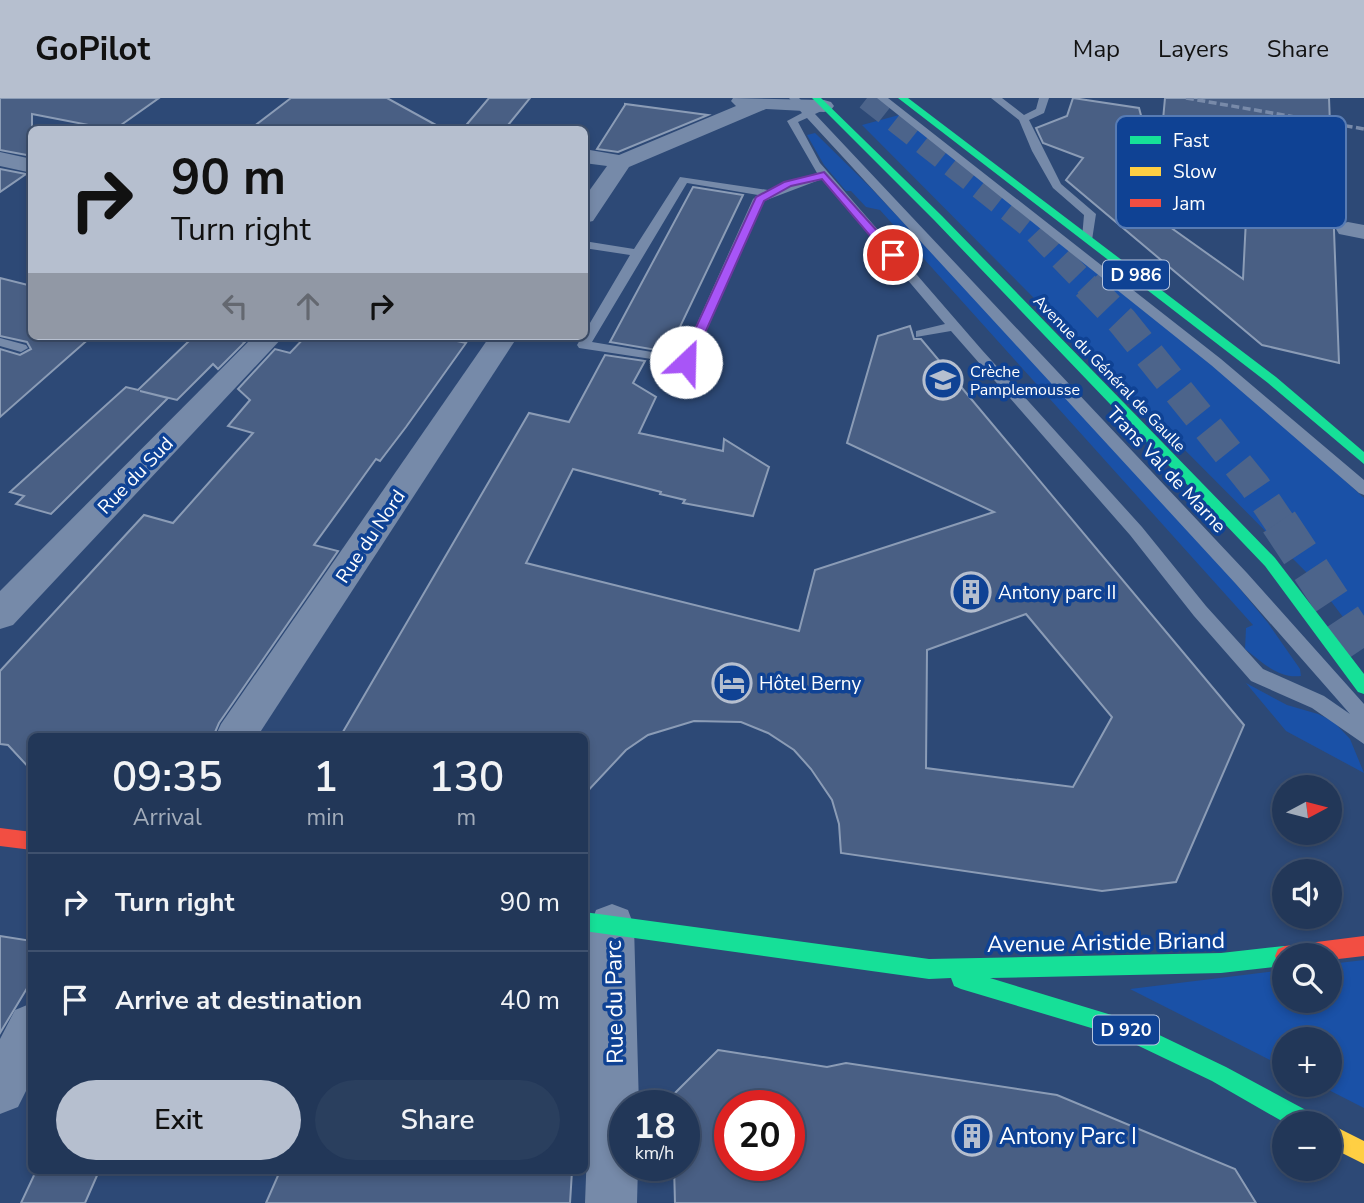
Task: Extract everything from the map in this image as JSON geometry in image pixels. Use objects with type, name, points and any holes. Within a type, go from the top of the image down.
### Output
[{"type":"main road","name":"D 986","points":[[886,101],[1088,238],[1272,380],[1364,459]]},
{"type":"main road","points":[[801,106],[853,111]]},
{"type":"main road","name":"Avenue du Général de Gaulle","points":[[801,106],[938,218],[1270,562],[1364,687]]},
{"type":"main road","points":[[0,837],[28,840]]},
{"type":"main road","name":"Avenue Aristide Briand","points":[[598,924],[929,969],[1221,963],[1272,957]]},
{"type":"main road","name":"Avenue Aristide Briand","points":[[1342,949],[1364,946]]},
{"type":"main road","name":"Avenue Aristide Briand","points":[[929,969],[1121,1027],[1219,1074],[1286,1111]]},
{"type":"main road","points":[[1342,1141],[1364,1153]]},
{"type":"street","points":[[716,98],[801,106]]},
{"type":"street","points":[[588,157],[621,162],[801,106]]},
{"type":"street","points":[[0,159],[28,165]]},
{"type":"street","points":[[588,210],[621,162]]},
{"type":"street","name":"Rue du Sud","points":[[0,614],[266,340]]},
{"type":"street","name":"Rue du Nord","points":[[238,733],[501,340]]},
{"type":"street","name":"Rue du Parc","points":[[598,924],[615,1072],[611,1203]]},
{"type":"street","points":[[0,1088],[28,1035]]},
{"type":"lane","points":[[996,98],[1024,119],[1037,151],[1057,187],[1090,214],[1088,238]]},
{"type":"lane","points":[[1024,119],[1040,111],[1044,98]]},
{"type":"lane","points":[[886,101],[1216,362],[1364,489]]},
{"type":"lane","points":[[801,106],[815,164],[953,326],[1103,493],[1257,675],[1318,702],[1364,735]]},
{"type":"lane","name":"Trans Val de Marne","points":[[801,106],[1241,578],[1364,717]]},
{"type":"lane","points":[[587,340],[584,345],[686,362],[759,199],[787,184],[824,175]]},
{"type":"lane","points":[[588,338],[684,179],[769,194]]},
{"type":"lane","points":[[588,245],[637,253]]},
{"type":"lane","points":[[921,334],[953,326]]},
{"type":"lane","points":[[0,342],[21,348]]},
{"type":"shaded area","points":[[899,115],[1194,350],[1364,498],[1364,645],[1318,584],[862,125]]},
{"type":"shaded area","points":[[815,133],[871,188],[1200,540],[1268,623],[1300,669],[1301,676],[1278,672],[1245,649],[1246,628],[1253,625],[880,210],[866,207],[851,191],[846,191],[824,165],[807,135]]},
{"type":"shaded area","points":[[1246,683],[1287,705],[1333,721],[1350,739],[1364,773],[1286,731]]},
{"type":"shaded area","points":[[1364,960],[1364,1108],[1342,1097],[1342,1027],[1272,1027],[1272,1061],[1130,989],[1272,971],[1272,1013],[1342,1013],[1342,963]]},
{"type":"building","points":[[0,98],[159,98],[120,126],[94,126],[32,114],[32,126],[28,126],[28,155],[0,150]]},
{"type":"building","points":[[291,98],[387,98],[438,126],[254,126]]},
{"type":"building","points":[[489,98],[530,98],[507,126],[465,126]]},
{"type":"building","points":[[1073,98],[1139,108],[1141,116],[1116,116],[1116,222],[1066,180],[1083,158],[1043,143],[1036,128],[1067,116]]},
{"type":"building","points":[[1165,98],[1329,98],[1330,116],[1163,116]]},
{"type":"building","points":[[625,105],[708,115],[618,152],[597,149]]},
{"type":"building","points":[[0,169],[26,174],[0,192]]},
{"type":"building","points":[[693,187],[743,195],[668,352],[610,342]]},
{"type":"building","points":[[1123,228],[1171,228],[1243,279],[1246,228],[1334,228],[1339,363],[1262,345]]},
{"type":"building","points":[[0,278],[28,285],[28,340],[87,340],[0,417],[0,349],[20,355],[31,349],[27,342],[0,336]]},
{"type":"building","name":"Antony parc II","points":[[910,326],[914,339],[921,339],[1244,725],[1176,882],[1102,891],[841,853],[839,824],[832,800],[811,769],[794,750],[768,733],[741,722],[694,721],[648,735],[626,750],[588,791],[588,733],[342,733],[529,413],[569,422],[605,355],[645,361],[633,383],[656,397],[639,433],[723,451],[724,439],[769,467],[753,516],[683,503],[685,500],[660,494],[661,492],[573,469],[526,563],[799,631],[815,570],[994,512],[847,443],[878,336]],"holes":[[[1026,614],[1112,717],[1073,787],[926,768],[927,650]]]},
{"type":"building","points":[[302,340],[453,340],[466,343],[406,427],[380,461],[376,459],[314,545],[338,551],[215,733],[28,733],[28,767],[8,745],[0,744],[0,671],[144,515],[173,523],[253,433],[228,426],[250,400],[238,389],[275,349],[290,353]]},
{"type":"building","points":[[189,341],[245,342],[218,369],[213,364],[177,400],[140,391],[168,398],[51,514],[16,504],[24,496],[10,492],[126,387],[138,390]]},
{"type":"building","points":[[0,936],[28,940],[28,987],[0,1033]]},
{"type":"building","name":"Antony Parc I","points":[[718,1050],[827,1067],[846,1063],[1057,1095],[1235,1169],[1256,1203],[675,1203],[674,1181],[700,1181],[700,1090],[678,1090]]},
{"type":"building","points":[[35,1174],[98,1174],[85,1203],[21,1203]]},
{"type":"building","points":[[279,1174],[572,1174],[570,1203],[266,1203]]},
{"type":"tunnel","points":[[867,98],[1032,228],[1088,286]]},
{"type":"tunnel","points":[[1087,285],[1122,321],[1255,486],[1280,523]]},
{"type":"tunnel","points":[[1279,522],[1364,650]]},
{"type":"railway","points":[[1186,98],[1289,116]]},
{"type":"railway","points":[[1346,126],[1364,129]]},
{"type":"traffic: fast","points":[[816,98],[938,218],[1270,562],[1364,687]]},
{"type":"traffic: fast","points":[[902,98],[1272,380],[1364,459]]},
{"type":"traffic: fast","points":[[588,922],[929,969],[1221,963],[1272,957]]},
{"type":"traffic: fast","points":[[961,979],[1121,1027],[1219,1074],[1286,1111]]},
{"type":"traffic: slow","points":[[1342,1141],[1364,1153]]},
{"type":"traffic: jam","points":[[0,837],[28,840]]},
{"type":"traffic: jam","points":[[1342,949],[1364,946]]},
{"type":"place","name":"Crèche Pamplemousse","points":[[943,380]]},
{"type":"place","name":"Antony parc II","points":[[971,592]]},
{"type":"place","name":"Hôtel Berny","points":[[732,683]]},
{"type":"place","name":"Antony Parc I","points":[[972,1136]]},
{"type":"route","points":[[686,362],[759,199],[787,184],[824,175],[893,255]]}]
